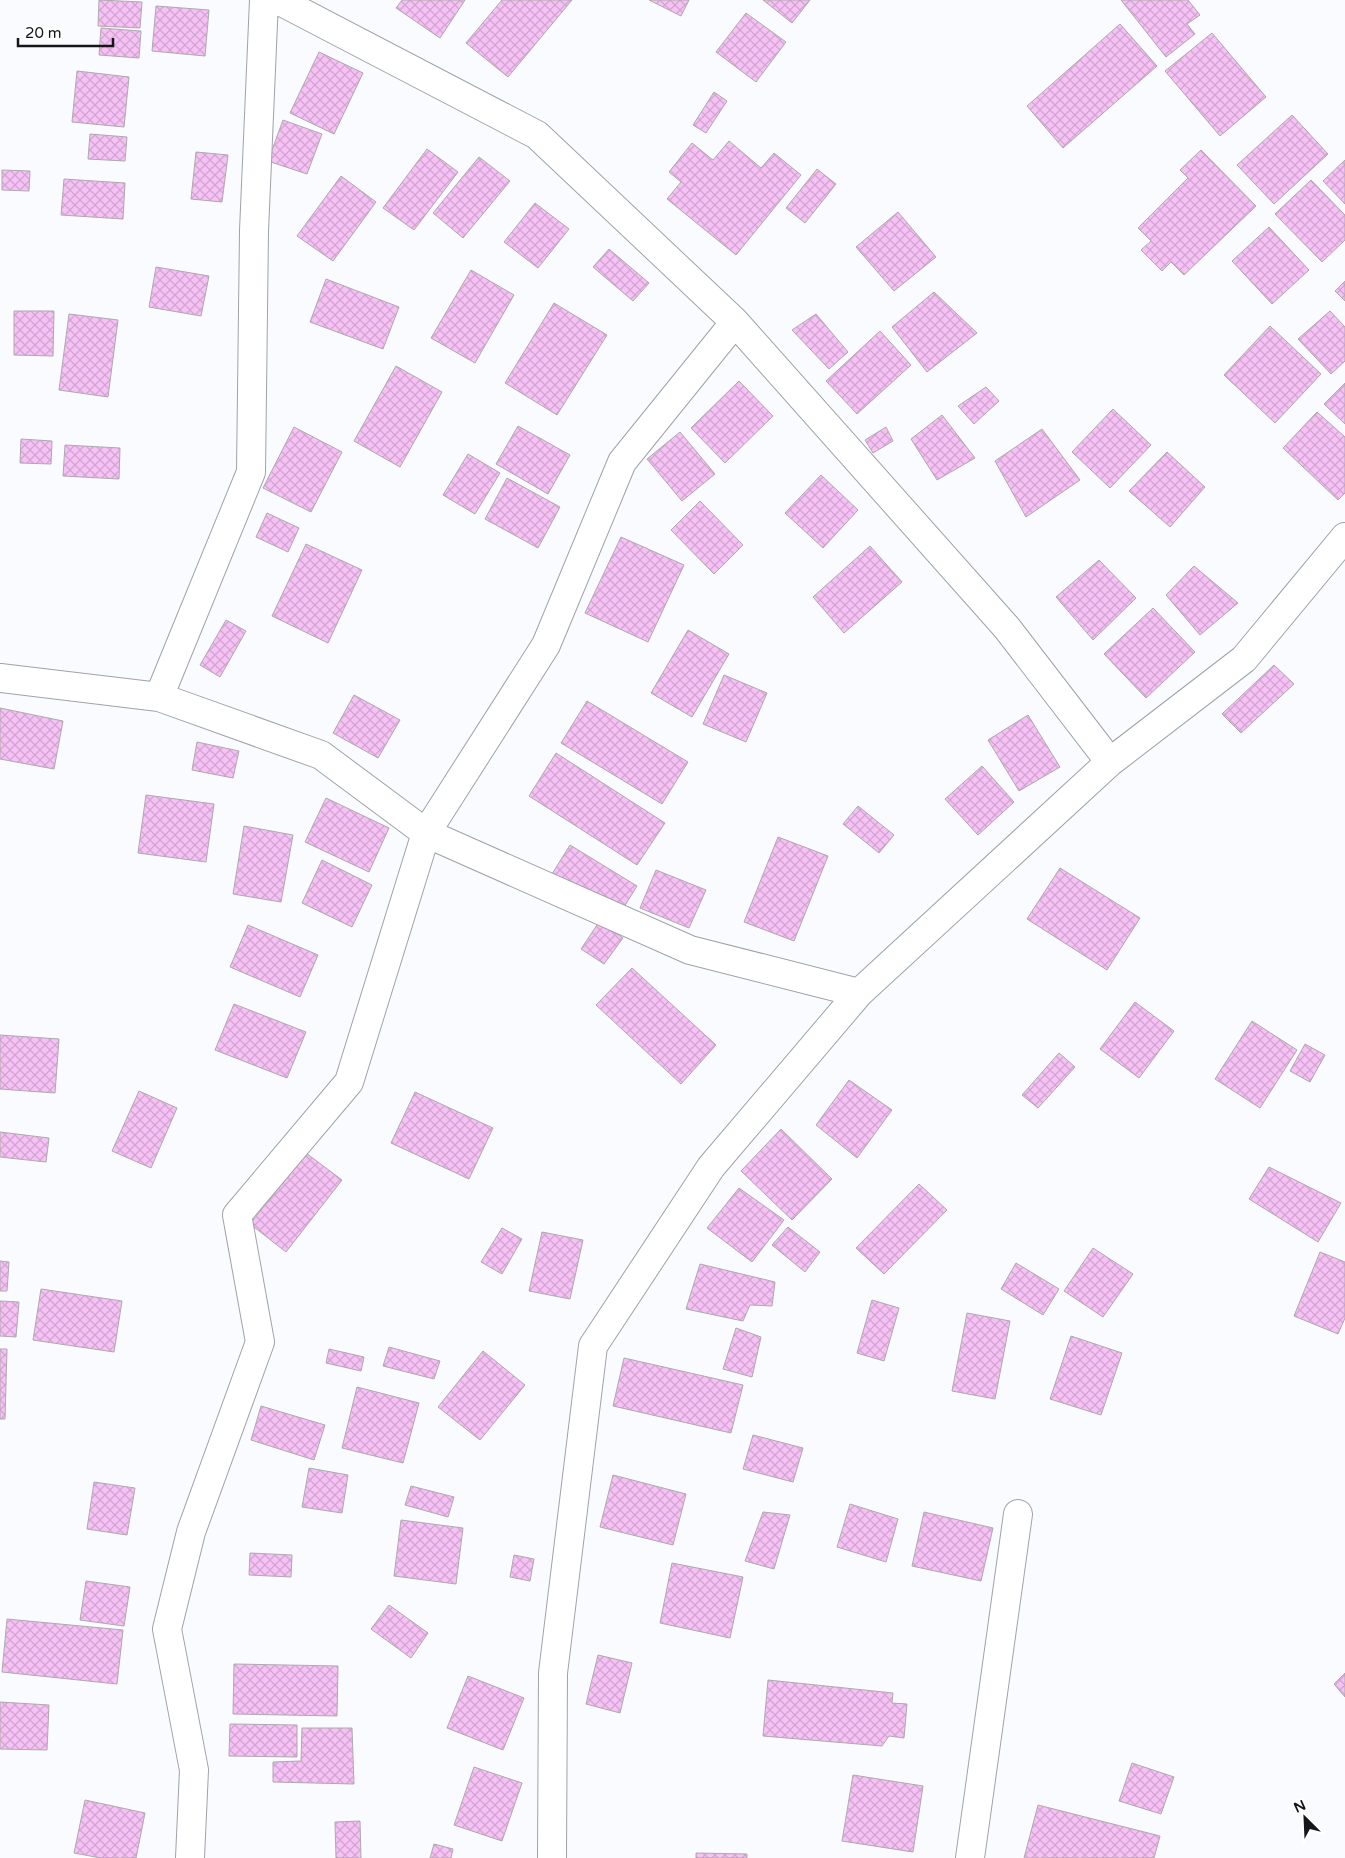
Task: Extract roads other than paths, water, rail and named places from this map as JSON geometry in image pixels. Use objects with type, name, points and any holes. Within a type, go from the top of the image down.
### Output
[{"type":"street","points":[[159,697],[251,472],[254,231],[264,0]]},
{"type":"street","points":[[278,0],[537,135],[736,322],[1007,628],[1110,762]]},
{"type":"street","points":[[190,1858],[194,1770],[167,1629],[191,1532],[260,1342],[238,1215],[349,1082],[426,833],[546,645],[622,462],[736,322]]},
{"type":"street","points":[[552,1858],[553,1673],[593,1346],[711,1167],[859,993],[1110,762],[1244,660],[1345,537]]},
{"type":"street","points":[[0,678],[159,697],[321,755],[426,833],[690,950],[859,993]]},
{"type":"street","points":[[970,1858],[1018,1514]]}]
